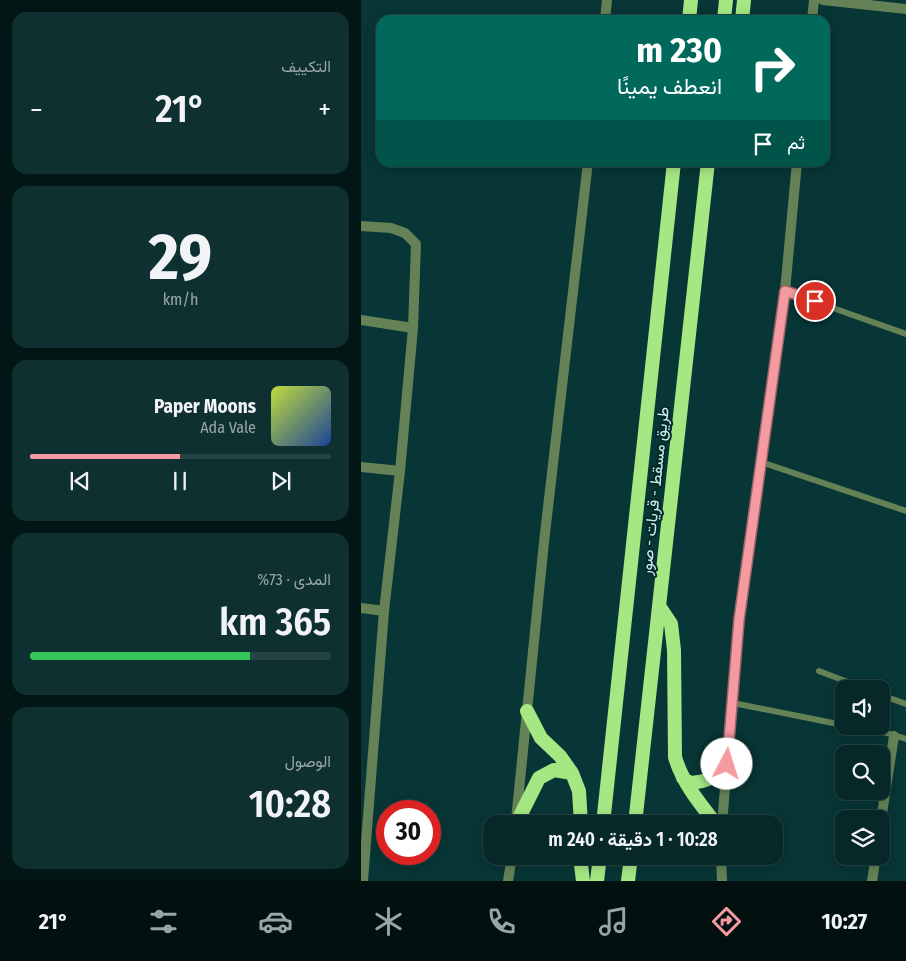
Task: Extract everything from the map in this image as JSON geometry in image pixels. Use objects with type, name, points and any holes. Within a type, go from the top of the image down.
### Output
[{"type":"highway","points":[[690,15],[691,0]]},
{"type":"highway","points":[[724,15],[726,0]]},
{"type":"highway","points":[[742,15],[744,0]]},
{"type":"highway","name":"طريق مسقط - قريات - صور","points":[[604,815],[673,167]]},
{"type":"highway","name":"طريق مسقط - قريات - صور","points":[[636,815],[708,167]]},
{"type":"highway","points":[[706,185],[711,167]]},
{"type":"highway","points":[[659,606],[671,624],[674,650],[675,757],[678,770],[709,815]]},
{"type":"highway","points":[[527,711],[541,738],[560,756],[572,773],[579,791],[580,815]]},
{"type":"highway","points":[[683,778],[689,783],[706,781],[718,774],[727,764]]},
{"type":"highway","points":[[520,815],[539,778],[555,770],[572,773]]},
{"type":"highway","points":[[581,865],[583,881]]},
{"type":"highway","points":[[597,881],[599,865]]},
{"type":"highway","points":[[628,881],[630,865]]},
{"type":"street","points":[[606,15],[607,0]]},
{"type":"street","points":[[812,15],[814,0]]},
{"type":"street","points":[[823,0],[906,9]]},
{"type":"street","points":[[517,815],[544,542],[587,167]]},
{"type":"street","points":[[723,815],[739,620],[785,291],[797,167]]},
{"type":"street","points":[[361,226],[391,228],[405,233],[416,244],[413,328],[400,471],[384,611],[363,881]]},
{"type":"street","points":[[361,320],[413,328]]},
{"type":"street","points":[[361,467],[400,471]]},
{"type":"street","points":[[361,608],[384,611]]},
{"type":"street","points":[[883,810],[894,736]]},
{"type":"street","points":[[509,881],[511,865]]},
{"type":"street","points":[[721,865],[722,881]]},
{"type":"street","points":[[872,881],[874,865]]},
{"type":"lane","points":[[785,291],[906,334]]},
{"type":"lane","points":[[761,462],[906,511]]},
{"type":"lane","points":[[819,671],[842,680]]},
{"type":"lane","points":[[890,698],[906,704]]},
{"type":"lane","points":[[733,703],[835,723]]},
{"type":"lane","points":[[890,735],[906,740]]},
{"type":"route","points":[[727,764],[739,620],[785,291],[815,301]]}]
